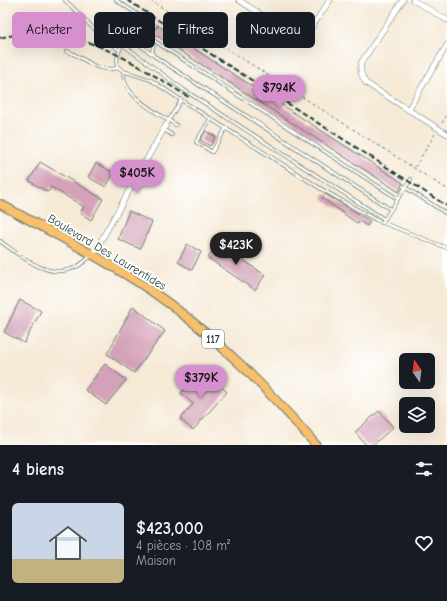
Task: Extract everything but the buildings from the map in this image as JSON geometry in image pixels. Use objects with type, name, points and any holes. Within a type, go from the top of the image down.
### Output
[{"type":"main road","name":"Boulevard Des Laurentides","points":[[0,204],[93,255],[158,296],[218,343],[266,389],[316,445]]},
{"type":"street","points":[[239,0],[295,37],[301,37],[307,34],[330,0]]},
{"type":"street","points":[[248,6],[252,0]]},
{"type":"street","points":[[403,0],[361,63],[360,70],[366,83],[437,131],[447,134]]},
{"type":"street","points":[[413,0],[447,20]]},
{"type":"street","points":[[408,110],[447,45]]},
{"type":"street","points":[[93,255],[166,125]]},
{"type":"lane","points":[[65,0],[119,50],[117,59],[118,68]]},
{"type":"lane","points":[[116,0],[135,12]]},
{"type":"lane","points":[[155,42],[398,199]]},
{"type":"lane","points":[[127,48],[184,90],[384,219]]},
{"type":"lane","points":[[144,48],[390,209]]},
{"type":"lane","points":[[152,54],[153,48]]},
{"type":"lane","points":[[66,51],[102,69],[118,68],[124,72],[144,77],[323,190],[382,223],[447,248]]},
{"type":"lane","points":[[124,72],[124,81],[128,90],[150,108],[166,125],[172,135]]},
{"type":"lane","points":[[166,125],[181,100]]},
{"type":"lane","points":[[210,118],[196,142],[212,152],[226,128]]},
{"type":"lane","points":[[166,125],[176,125]]},
{"type":"lane","points":[[382,223],[404,187],[411,179]]},
{"type":"lane","points":[[404,187],[447,214]]},
{"type":"lane","points":[[0,241],[45,270],[52,271],[77,267],[93,255]]},
{"type":"path","points":[[150,0],[447,190]]},
{"type":"path","points":[[414,168],[447,115]]},
{"type":"railway","points":[[127,0],[447,206]]},
{"type":"railway","points":[[0,38],[27,34],[52,34],[77,39],[100,47],[146,70],[190,98]]}]
